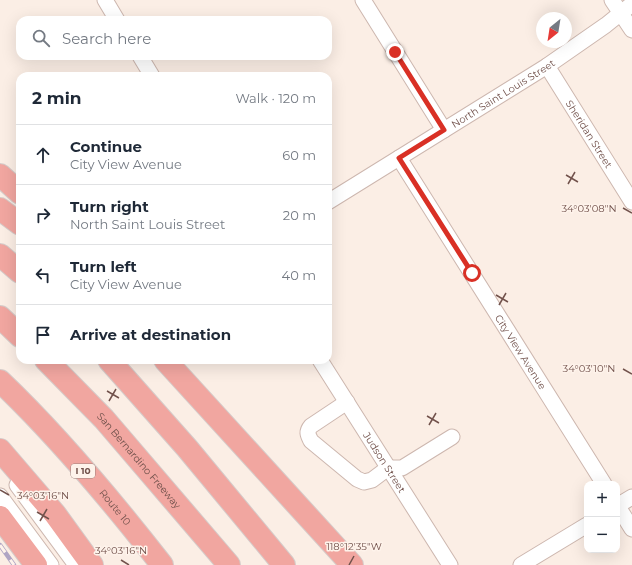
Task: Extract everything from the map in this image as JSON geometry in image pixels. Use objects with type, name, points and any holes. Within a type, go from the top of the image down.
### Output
[{"type":"highway","points":[[0,175],[16,189]]},
{"type":"highway","points":[[0,209],[16,221]]},
{"type":"highway","points":[[0,255],[16,269]]},
{"type":"highway","points":[[0,318],[16,332]]},
{"type":"highway","name":"San Bernardino Freeway","points":[[50,364],[104,419],[228,565]]},
{"type":"highway","points":[[113,364],[182,443],[282,562]]},
{"type":"highway","points":[[169,364],[352,565]]},
{"type":"highway","points":[[174,364],[201,398]]},
{"type":"highway","name":"Route 10","points":[[0,381],[28,408],[110,502],[162,565]]},
{"type":"highway","points":[[0,450],[55,514],[92,565]]},
{"type":"highway","points":[[0,517],[36,565]]},
{"type":"highway","points":[[321,532],[360,565]]},
{"type":"street","points":[[105,0],[115,16]]},
{"type":"street","points":[[363,0],[444,130]]},
{"type":"street","points":[[612,0],[626,9],[632,30]]},
{"type":"street","name":"North Saint Louis Street","points":[[332,200],[547,66],[626,9]]},
{"type":"street","points":[[142,60],[150,72]]},
{"type":"street","name":"Sheridan Street","points":[[547,66],[632,202]]},
{"type":"street","name":"City View Avenue","points":[[399,158],[602,481]]},
{"type":"street","name":"Judson Street","points":[[323,364],[450,565]]},
{"type":"street","points":[[347,402],[311,426],[308,430],[308,435],[311,441],[357,479],[364,482],[372,480],[388,468],[402,468],[452,437]]},
{"type":"street","points":[[0,464],[76,565]]},
{"type":"street","points":[[0,496],[51,565]]},
{"type":"street","points":[[620,504],[632,497]]},
{"type":"street","points":[[620,510],[632,528]]},
{"type":"street","points":[[521,565],[584,527]]},
{"type":"railway","points":[[0,545],[14,565]]},
{"type":"route","points":[[395,52],[444,130],[399,158],[472,273]]}]
